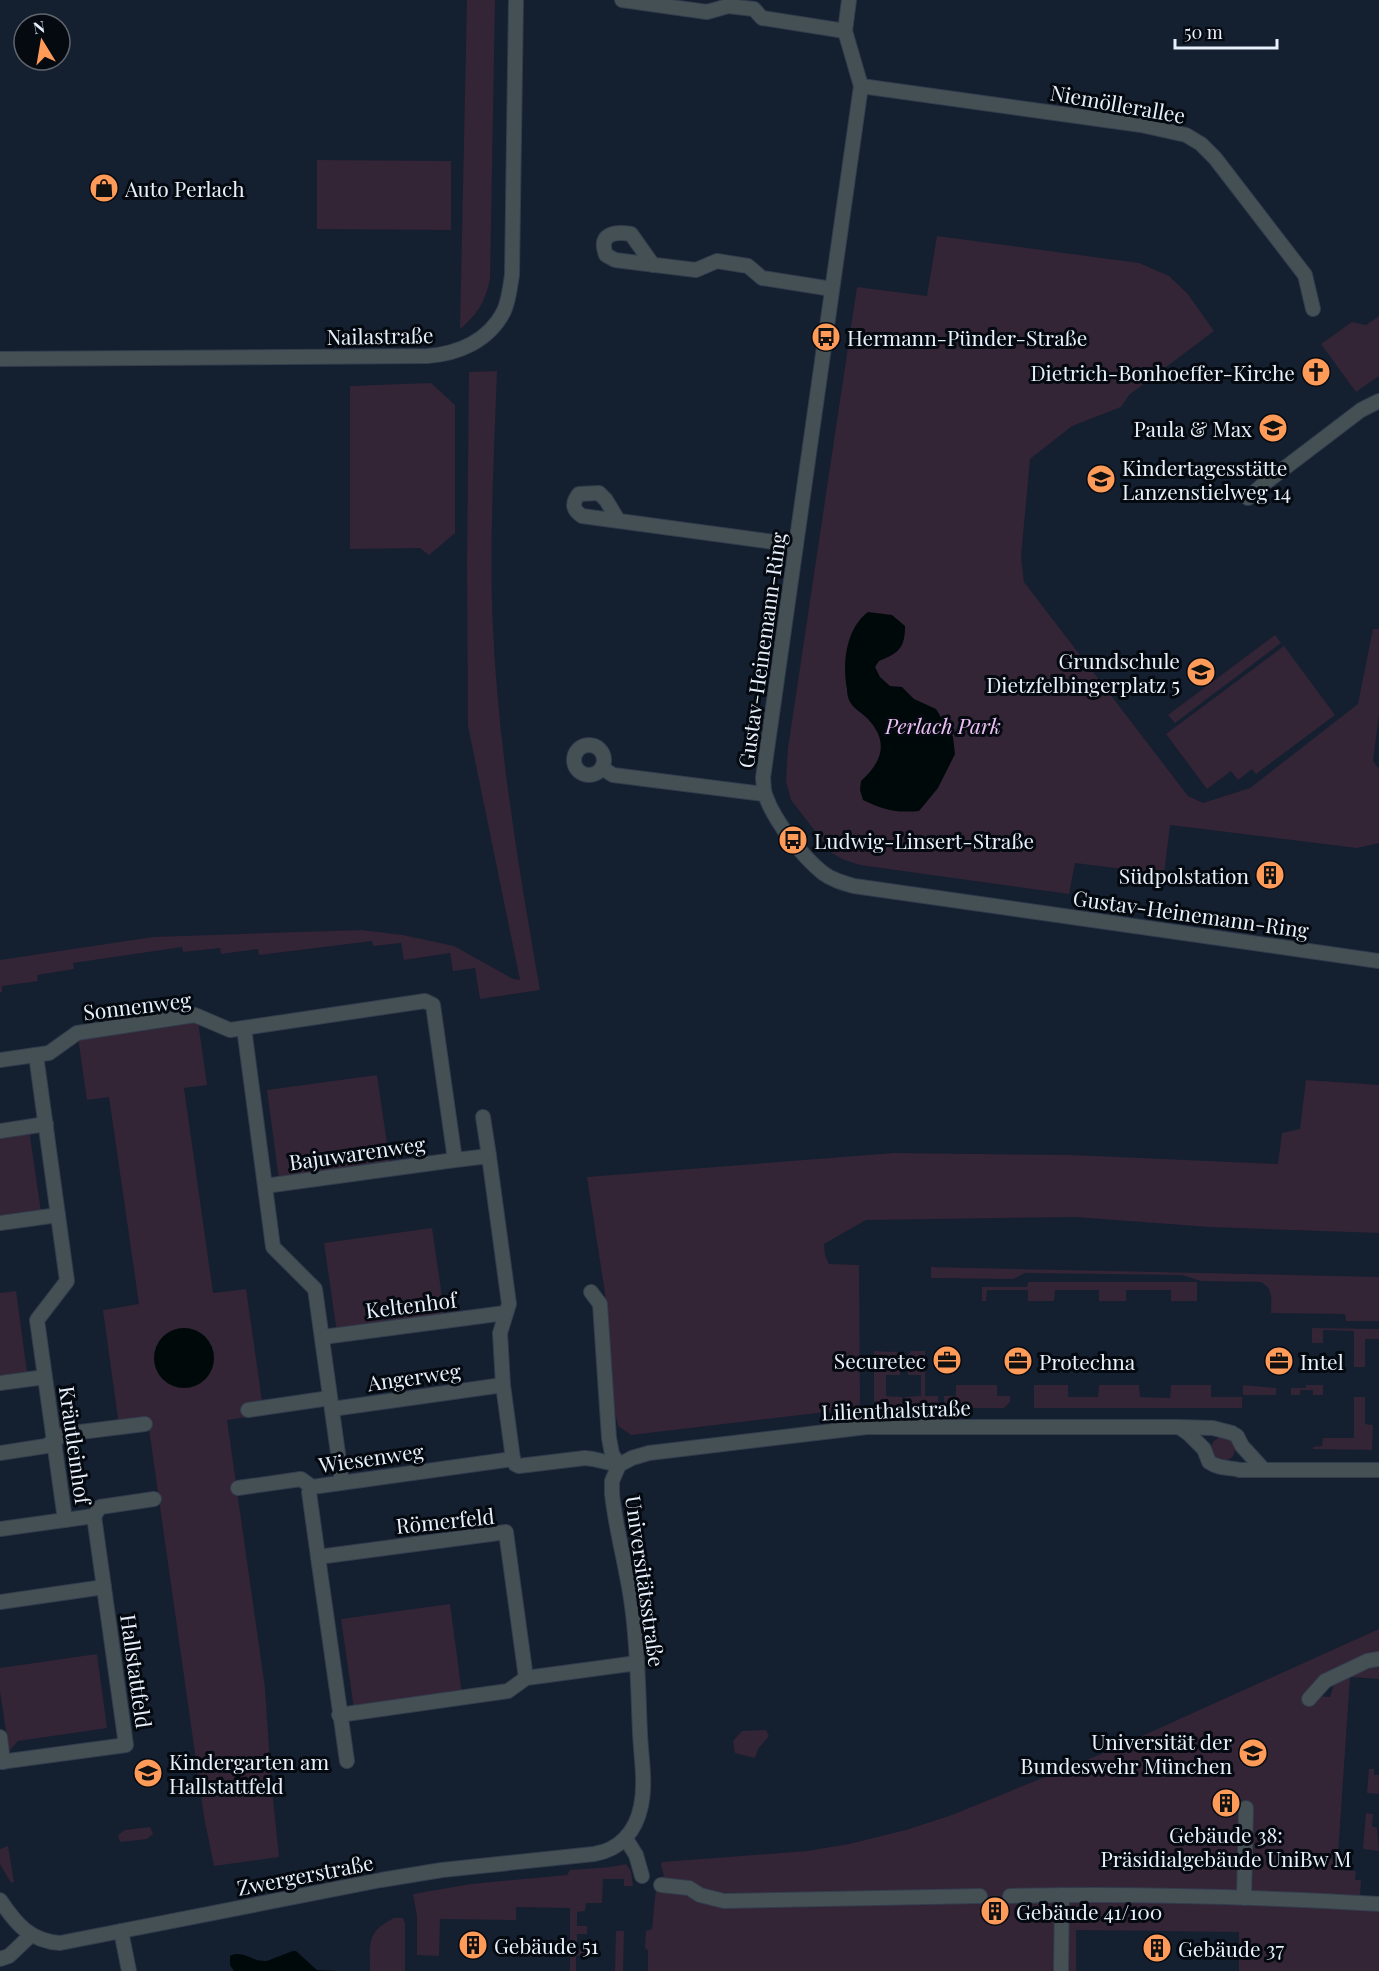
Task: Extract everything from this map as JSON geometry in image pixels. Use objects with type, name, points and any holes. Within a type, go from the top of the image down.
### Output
[{"type":"street","name":"Nailastraße","points":[[0,359],[427,357],[447,355],[475,342],[489,330],[504,311],[512,275],[516,0]]},
{"type":"street","points":[[622,0],[659,3],[707,12],[728,6],[754,9],[762,18],[845,31]]},
{"type":"street","name":"Gustav-Heinemann-Ring","points":[[849,0],[845,31],[861,86],[763,778],[764,794],[771,810],[808,859],[825,874],[839,882],[854,886],[1379,961]]},
{"type":"street","name":"Niemöllerallee","points":[[861,86],[1110,120],[1186,135],[1201,144],[1215,158],[1305,275],[1313,309]]},
{"type":"street","points":[[653,265],[696,270],[717,261],[748,266],[762,278],[832,289]]},
{"type":"street","points":[[1248,498],[1361,410],[1379,401]]},
{"type":"street","points":[[618,520],[796,545]]},
{"type":"street","points":[[602,768],[612,775],[764,794]]},
{"type":"street","name":"Sonnenweg","points":[[0,1060],[49,1053],[77,1033],[195,1015],[230,1030],[425,1001],[433,1005],[455,1160]]},
{"type":"street","name":"Bajuwarenweg","points":[[244,1028],[273,1247],[315,1289],[323,1337]]},
{"type":"street","points":[[0,1223],[58,1215],[36,1055]]},
{"type":"street","points":[[483,1117],[509,1304],[500,1333],[503,1385],[516,1462]]},
{"type":"street","points":[[0,1131],[46,1124]]},
{"type":"street","name":"Bajuwarenweg","points":[[265,1186],[489,1156]]},
{"type":"street","name":"Kräutleinhof","points":[[58,1215],[68,1281],[37,1320],[65,1520]]},
{"type":"street","points":[[591,1292],[600,1304],[609,1438],[612,1454],[619,1465]]},
{"type":"street","name":"Keltenhof","points":[[323,1337],[505,1313]]},
{"type":"street","points":[[323,1337],[342,1482]]},
{"type":"street","name":"Kräutleinhof","points":[[0,1383],[45,1377]]},
{"type":"street","name":"Angerweg","points":[[248,1410],[331,1404],[503,1385]]},
{"type":"street","points":[[0,1453],[46,1446],[64,1434],[145,1424]]},
{"type":"street","name":"Lilienthalstraße","points":[[619,1465],[632,1458],[649,1454],[867,1427],[1179,1427],[1221,1430]]},
{"type":"street","points":[[1179,1427],[1204,1449],[1206,1456],[1215,1466],[1240,1470],[1379,1470]]},
{"type":"street","points":[[1204,1449],[1209,1437],[1221,1430],[1227,1430],[1237,1436],[1242,1446],[1264,1470]]},
{"type":"street","points":[[1229,1467],[1239,1459],[1242,1446]]},
{"type":"street","name":"Wiesenweg","points":[[238,1488],[301,1479],[312,1487],[516,1462],[585,1458],[619,1465]]},
{"type":"street","name":"Universitätsstraße","points":[[619,1465],[612,1481],[612,1494],[632,1606],[643,1780],[641,1805],[626,1839]]},
{"type":"street","points":[[312,1487],[309,1492],[347,1761]]},
{"type":"street","points":[[0,1529],[94,1516],[100,1507],[154,1499]]},
{"type":"street","name":"Hallstattfeld","points":[[0,1737],[2,1762],[126,1745],[94,1516]]},
{"type":"street","name":"Römerfeld","points":[[318,1557],[506,1532],[526,1678]]},
{"type":"street","name":"Hallstattfeld","points":[[0,1602],[104,1587]]},
{"type":"street","points":[[1309,1699],[1325,1681],[1367,1661],[1379,1659]]},
{"type":"street","points":[[339,1715],[508,1691],[526,1678],[637,1663]]},
{"type":"street","points":[[1244,1898],[1246,1808]]},
{"type":"street","points":[[626,1839],[636,1855],[642,1876]]},
{"type":"street","name":"Zwergerstraße","points":[[30,1936],[60,1943],[381,1880],[442,1870],[604,1853],[626,1839]]},
{"type":"street","points":[[662,1885],[689,1888],[700,1895],[724,1901],[980,1896]]},
{"type":"street","points":[[1061,1971],[1062,1895]]},
{"type":"street","points":[[1010,1896],[1244,1898],[1379,1904]]},
{"type":"street","points":[[0,1900],[13,1919],[30,1936],[9,1956],[0,1959]]},
{"type":"street","points":[[121,1931],[129,1971]]},
{"type":"green space","points":[[467,0],[495,0],[490,278],[480,306],[472,318],[460,329]]},
{"type":"green space","points":[[317,160],[451,161],[451,230],[317,229]]},
{"type":"green space","name":"Perlach Park","points":[[937,236],[1139,263],[1169,276],[1187,293],[1214,331],[1129,395],[1121,407],[1072,426],[1030,459],[1021,557],[1024,582],[1188,796],[1203,803],[1250,788],[1358,704],[1373,629],[1379,629],[1379,714],[1373,761],[1379,769],[1379,843],[1357,848],[1170,825],[1164,874],[1075,863],[1069,894],[860,865],[842,859],[832,853],[791,800],[786,781],[788,748],[857,287],[927,296]]},
{"type":"green space","points":[[1379,316],[1379,376],[1356,392],[1321,344],[1352,322],[1366,325]]},
{"type":"green space","points":[[497,371],[492,500],[493,630],[496,675],[511,811],[540,990],[480,999],[475,968],[453,971],[450,953],[404,960],[401,943],[373,946],[372,941],[259,955],[258,949],[221,954],[220,948],[183,952],[182,947],[73,963],[74,969],[37,975],[38,981],[2,986],[2,992],[0,992],[0,960],[153,937],[361,930],[403,935],[454,946],[513,979],[520,980],[468,726],[469,372]]},
{"type":"green space","points":[[431,383],[455,405],[455,533],[429,555],[420,548],[350,549],[350,386]]},
{"type":"green space","points":[[1275,635],[1281,643],[1175,723],[1168,715]]},
{"type":"green space","points":[[1284,646],[1335,715],[1256,774],[1252,769],[1238,780],[1231,771],[1207,789],[1166,734]]},
{"type":"green space","points":[[198,1021],[207,1085],[184,1088],[213,1293],[246,1289],[262,1401],[246,1404],[247,1417],[227,1420],[265,1688],[279,1857],[214,1866],[204,1817],[149,1429],[120,1433],[103,1310],[139,1304],[109,1097],[87,1100],[78,1038]]},
{"type":"green space","points":[[377,1075],[390,1164],[279,1180],[267,1090]]},
{"type":"green space","points":[[1306,1080],[1379,1085],[1379,1233],[1210,1227],[1075,1217],[866,1220],[824,1244],[829,1264],[859,1265],[860,1408],[631,1435],[618,1426],[614,1407],[605,1293],[587,1177],[894,1153],[1071,1155],[1278,1164],[1282,1133],[1300,1129]]},
{"type":"green space","points":[[29,1129],[41,1212],[0,1218],[0,1134]]},
{"type":"green space","points":[[432,1228],[445,1317],[337,1333],[324,1243]]},
{"type":"green space","points":[[931,1267],[1379,1277],[1379,1321],[1346,1321],[1345,1314],[1271,1313],[1270,1291],[1260,1282],[1201,1281],[1182,1275],[1025,1273],[1013,1279],[931,1278]]},
{"type":"green space","points":[[1028,1282],[1197,1282],[1197,1301],[1171,1301],[1171,1290],[1126,1290],[1126,1301],[1099,1301],[1099,1290],[1055,1290],[1054,1301],[1028,1301],[1028,1290],[987,1290],[986,1301],[982,1301],[982,1287],[1027,1287]]},
{"type":"green space","points":[[16,1291],[27,1372],[0,1376],[0,1293]]},
{"type":"green space","points":[[1312,1328],[1379,1329],[1379,1339],[1365,1339],[1365,1367],[1354,1367],[1354,1331],[1323,1330],[1323,1343],[1312,1343]]},
{"type":"green space","points":[[874,1351],[898,1352],[900,1356],[900,1375],[886,1375],[886,1396],[902,1397],[902,1408],[874,1408]]},
{"type":"green space","points":[[911,1351],[925,1351],[925,1396],[938,1396],[938,1402],[932,1408],[905,1408],[905,1397],[921,1396],[921,1375],[908,1375],[908,1355]]},
{"type":"green space","points":[[956,1385],[997,1385],[997,1396],[1010,1396],[1010,1402],[1004,1408],[949,1408],[944,1402],[944,1396],[956,1396]]},
{"type":"green space","points":[[1034,1385],[1068,1385],[1068,1397],[1098,1397],[1099,1385],[1139,1385],[1140,1397],[1170,1398],[1171,1385],[1211,1385],[1211,1397],[1242,1397],[1242,1408],[1034,1408]]},
{"type":"green space","points":[[1243,1385],[1276,1388],[1276,1395],[1243,1395]]},
{"type":"green space","points":[[1306,1385],[1323,1385],[1323,1395],[1313,1395],[1313,1390],[1300,1390],[1300,1395],[1291,1395],[1291,1388],[1306,1388]]},
{"type":"green space","points":[[1354,1397],[1365,1397],[1365,1424],[1373,1425],[1372,1450],[1313,1449],[1313,1447],[1322,1446],[1323,1438],[1354,1438]]},
{"type":"green space","points":[[1218,1437],[1228,1437],[1235,1444],[1235,1454],[1228,1461],[1218,1461],[1211,1454],[1211,1444]]},
{"type":"green space","points":[[450,1604],[462,1694],[354,1709],[341,1619]]},
{"type":"green space","name":"Universität der Bundeswehr München","points":[[1379,1629],[1379,1655],[1374,1653],[1313,1682],[1303,1695],[1330,1697],[1335,1682],[1379,1665],[1379,1679],[1350,1677],[1337,1870],[1356,1871],[1355,1880],[1361,1880],[1360,1898],[1379,1900],[1379,1971],[1239,1971],[1239,1932],[1076,1930],[1076,1971],[648,1971],[648,1950],[645,1948],[646,1931],[652,1929],[657,1878],[664,1876],[662,1862],[807,1851],[849,1844],[906,1830],[952,1815],[1111,1750]]},
{"type":"green space","points":[[97,1654],[107,1728],[18,1741],[9,1751],[0,1691],[0,1668]]},
{"type":"green space","points":[[766,1730],[769,1736],[758,1749],[755,1758],[735,1753],[733,1741],[742,1731]]},
{"type":"green space","points":[[1369,1769],[1374,1769],[1374,1775],[1379,1775],[1379,1794],[1367,1793]]},
{"type":"green space","points":[[1366,1813],[1373,1814],[1372,1826],[1377,1828],[1379,1851],[1363,1849]]},
{"type":"green space","points":[[150,1827],[153,1834],[147,1839],[120,1842],[118,1835],[125,1830]]},
{"type":"green space","points":[[8,1846],[14,1882],[11,1883],[0,1864],[0,1849]]},
{"type":"green space","points":[[626,1864],[631,1871],[633,1886],[624,1886],[624,1879],[603,1879],[602,1903],[586,1903],[585,1911],[577,1912],[577,1926],[587,1926],[587,1934],[577,1934],[577,1949],[586,1949],[586,1956],[576,1956],[576,1971],[570,1971],[570,1908],[516,1907],[516,1920],[440,1919],[439,1956],[417,1955],[417,1916],[413,1894],[471,1884],[567,1875],[570,1870]]},
{"type":"green space","points":[[394,1918],[403,1918],[405,1923],[405,1971],[370,1971],[370,1946],[374,1934],[378,1928]]},
{"type":"green space","points":[[616,1931],[624,1931],[623,1971],[615,1971]]},
{"type":"shaded area","points":[[868,612],[892,615],[905,626],[904,640],[900,649],[879,661],[875,667],[880,677],[890,686],[902,687],[914,699],[936,709],[953,737],[955,754],[938,788],[919,811],[903,812],[877,806],[863,800],[860,790],[861,781],[878,758],[881,743],[874,726],[849,701],[845,669],[850,637]]},
{"type":"shaded area","points":[[178,1328],[190,1328],[201,1333],[209,1341],[214,1358],[212,1370],[201,1383],[190,1388],[178,1388],[167,1383],[159,1375],[154,1364],[154,1352],[159,1341],[167,1333]]},
{"type":"shaded area","points":[[296,1951],[317,1970],[338,1971],[234,1971],[230,1965],[230,1956],[234,1954],[266,1961]]},
{"type":"place","name":"Auto Perlach","points":[[104,188]]},
{"type":"place","name":"Hermann-Pünder-Straße","points":[[826,337]]},
{"type":"place","name":"Dietrich-Bonhoeffer-Kirche","points":[[1316,372]]},
{"type":"place","name":"Paula & Max","points":[[1273,428]]},
{"type":"place","name":"Kindertagesstätte Lanzenstielweg 14","points":[[1101,479]]},
{"type":"place","name":"Grundschule Dietzfelbingerplatz 5","points":[[1201,672]]},
{"type":"place","name":"Ludwig-Linsert-Straße","points":[[793,840]]},
{"type":"place","name":"Südpolstation","points":[[1270,875]]},
{"type":"place","name":"Securetec","points":[[947,1360]]},
{"type":"place","name":"Protechna","points":[[1018,1361]]},
{"type":"place","name":"Intel","points":[[1279,1361]]},
{"type":"place","name":"Universität der Bundeswehr München","points":[[1253,1753]]},
{"type":"place","name":"Kindergarten am Hallstattfeld","points":[[148,1773]]},
{"type":"place","name":"Gebäude 38: Präsidialgebäude UniBw M","points":[[1226,1803]]},
{"type":"place","name":"Gebäude 41/100","points":[[995,1911]]},
{"type":"place","name":"Gebäude 51","points":[[473,1945]]},
{"type":"place","name":"Gebäude 37","points":[[1157,1948]]}]
